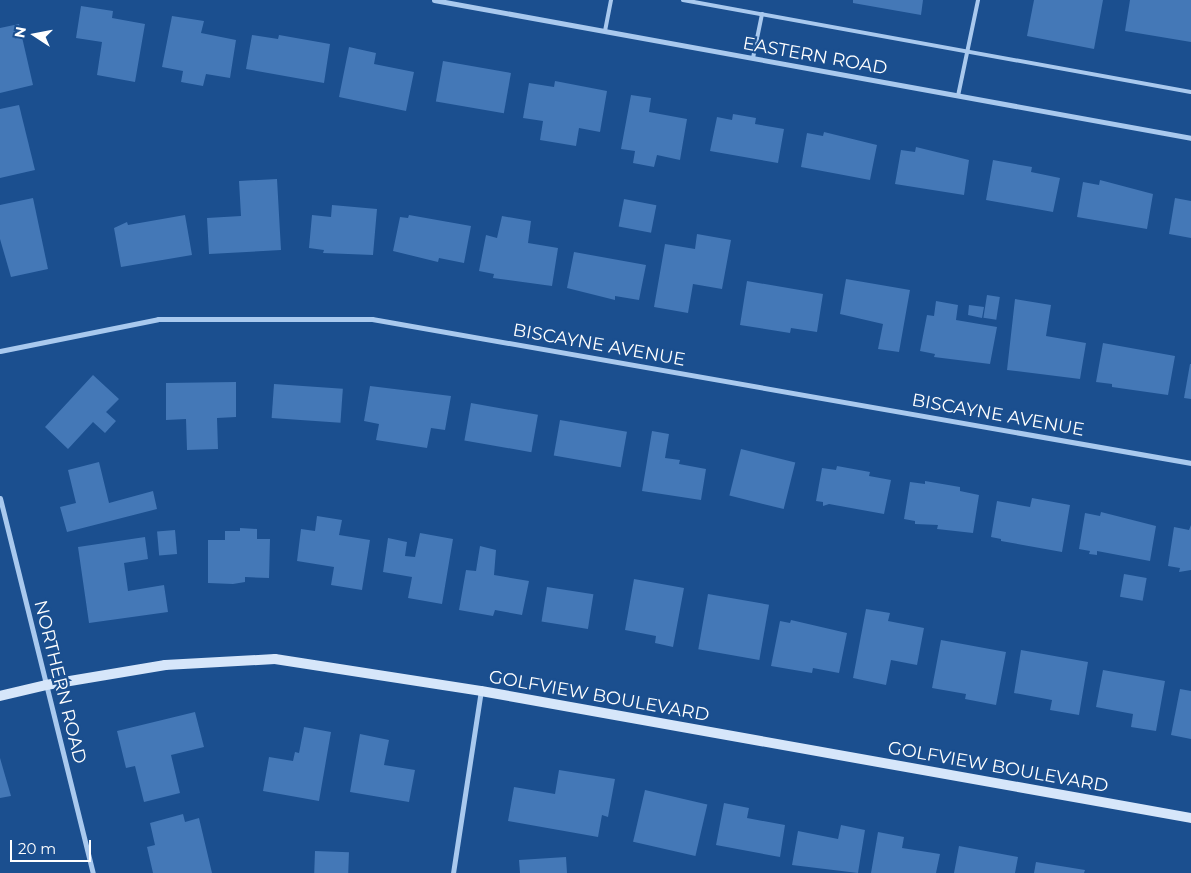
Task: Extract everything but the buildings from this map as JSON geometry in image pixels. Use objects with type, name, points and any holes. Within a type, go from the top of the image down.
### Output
[{"type":"street","name":"EASTERN ROAD","points":[[434,0],[1191,138]]},
{"type":"street","name":"BISCAYNE AVENUE","points":[[0,351],[158,319],[372,319],[1191,463]]},
{"type":"street","name":"NORTHERN ROAD","points":[[0,498],[94,873]]},
{"type":"street","name":"GOLFVIEW BOULEVARD","points":[[0,696],[46,685],[165,665],[275,659],[481,691],[1191,818]]},
{"type":"street","points":[[452,873],[481,691]]},
{"type":"lane","points":[[605,31],[611,0]]},
{"type":"lane","points":[[683,0],[1191,92]]},
{"type":"lane","points":[[958,96],[978,0]]},
{"type":"lane","points":[[753,58],[762,14]]}]
